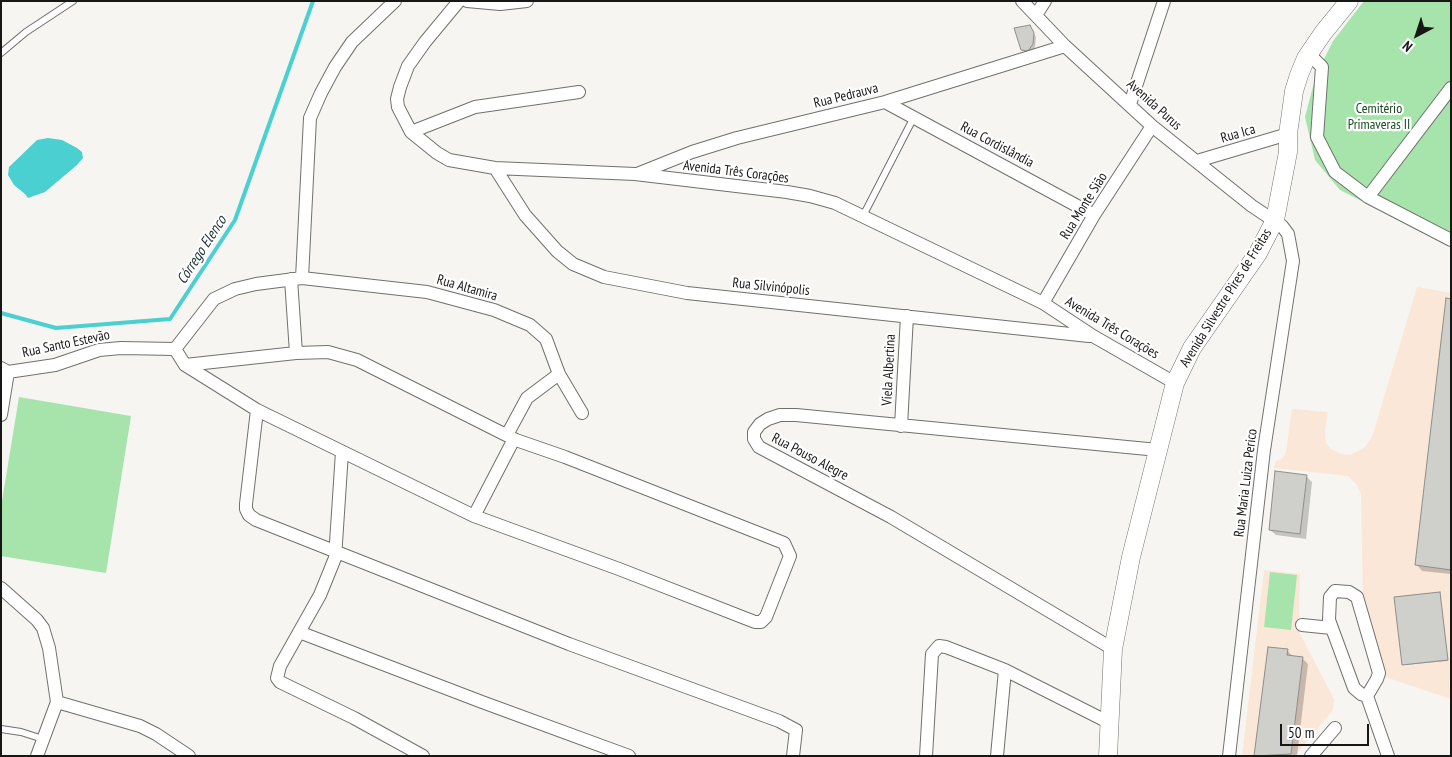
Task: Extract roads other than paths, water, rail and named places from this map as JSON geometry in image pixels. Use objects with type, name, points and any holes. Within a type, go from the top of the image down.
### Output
[{"type":"main road","name":"Avenida Silvestre Pires de Freitas","points":[[1108,756],[1113,649],[1131,557],[1175,383],[1192,348],[1258,254],[1274,220],[1288,152],[1288,134],[1294,91],[1299,75],[1309,54],[1349,1]]},
{"type":"street","points":[[296,353],[296,278],[310,118],[335,67],[352,42],[395,1]]},
{"type":"street","name":"Avenida Três Corações","points":[[459,1],[408,66],[397,99],[398,107],[411,132],[449,160],[495,168],[635,174],[810,196],[835,203],[1043,304],[1093,336],[1175,383]]},
{"type":"street","points":[[467,1],[500,4],[527,1]]},
{"type":"street","name":"Avenida Purus","points":[[1022,1],[1065,46],[1152,126],[1252,206],[1274,220]]},
{"type":"street","points":[[1036,15],[1045,1]]},
{"type":"street","points":[[1130,104],[1164,1]]},
{"type":"street","name":"Rua Pedrauva","points":[[635,174],[692,152],[737,138],[885,102],[1065,46]]},
{"type":"street","points":[[1309,54],[1322,67],[1317,136],[1335,172],[1368,197],[1451,240]]},
{"type":"street","points":[[1368,197],[1451,88]]},
{"type":"street","points":[[411,132],[475,107],[579,92]]},
{"type":"street","name":"Rua Cordislândia","points":[[885,102],[1094,215]]},
{"type":"street","name":"Rua Monte Sião","points":[[1043,304],[1094,215],[1152,126]]},
{"type":"street","name":"Rua Ica","points":[[1196,161],[1288,134]]},
{"type":"street","name":"Rua Silvinópolis","points":[[495,168],[525,216],[557,251],[573,264],[604,277],[687,293],[1093,336]]},
{"type":"street","name":"Rua Maria Luiza Perico","points":[[1229,756],[1264,450],[1293,261],[1288,234],[1274,220]]},
{"type":"street","points":[[185,365],[296,353],[328,352],[357,360],[511,437],[784,542],[790,556],[766,616],[761,622],[754,622],[619,569],[474,516],[256,410],[185,365],[175,349],[214,299],[235,289],[296,278]]},
{"type":"street","name":"Rua Altamira","points":[[296,278],[426,292],[494,310],[530,325],[546,340],[559,374],[582,413]]},
{"type":"street","name":"Viela Albertina","points":[[902,426],[907,316]]},
{"type":"street","name":"Rua Santo Estevão","points":[[4,370],[55,365],[99,350],[120,348],[175,349]]},
{"type":"street","points":[[1,415],[4,370]]},
{"type":"street","points":[[474,516],[527,398],[559,374]]},
{"type":"street","points":[[256,410],[246,509],[249,515],[256,520],[569,644],[779,721],[796,730],[793,756]]},
{"type":"street","name":"Rua Pouso Alegre","points":[[1113,649],[891,517],[759,447],[754,439],[754,432],[760,424],[768,419],[796,415],[1158,450]]},
{"type":"street","points":[[342,452],[335,558],[320,595],[280,666],[277,678],[280,682],[354,718],[423,756]]},
{"type":"street","points":[[1,588],[33,616],[43,628],[49,648],[57,702],[37,756]]},
{"type":"street","points":[[1367,696],[1354,688],[1332,628],[1330,597],[1335,592],[1349,592],[1357,597],[1379,673],[1367,696],[1388,756]]},
{"type":"street","points":[[1302,624],[1332,628]]},
{"type":"street","points":[[299,632],[629,756]]},
{"type":"street","points":[[926,756],[932,654],[939,646],[1005,670],[1110,723]]},
{"type":"street","points":[[997,756],[1005,670]]},
{"type":"street","points":[[57,702],[140,726],[156,734],[188,756]]},
{"type":"street","points":[[1311,756],[1336,728]]},
{"type":"lane","points":[[1,53],[26,32],[73,1]]},
{"type":"lane","points":[[863,216],[914,118]]},
{"type":"lane","points":[[1,729],[22,732],[43,739]]},
{"type":"water","points":[[48,138],[62,140],[77,148],[82,152],[83,158],[45,192],[28,198],[14,185],[8,175],[9,167],[37,140]]},
{"type":"waterway","name":"Córrego Elenco","points":[[1,313],[56,328],[170,319],[235,220],[313,1]]},
{"type":"park label","name":"Cemitério Primaveras II","points":[[1379,118]]}]
